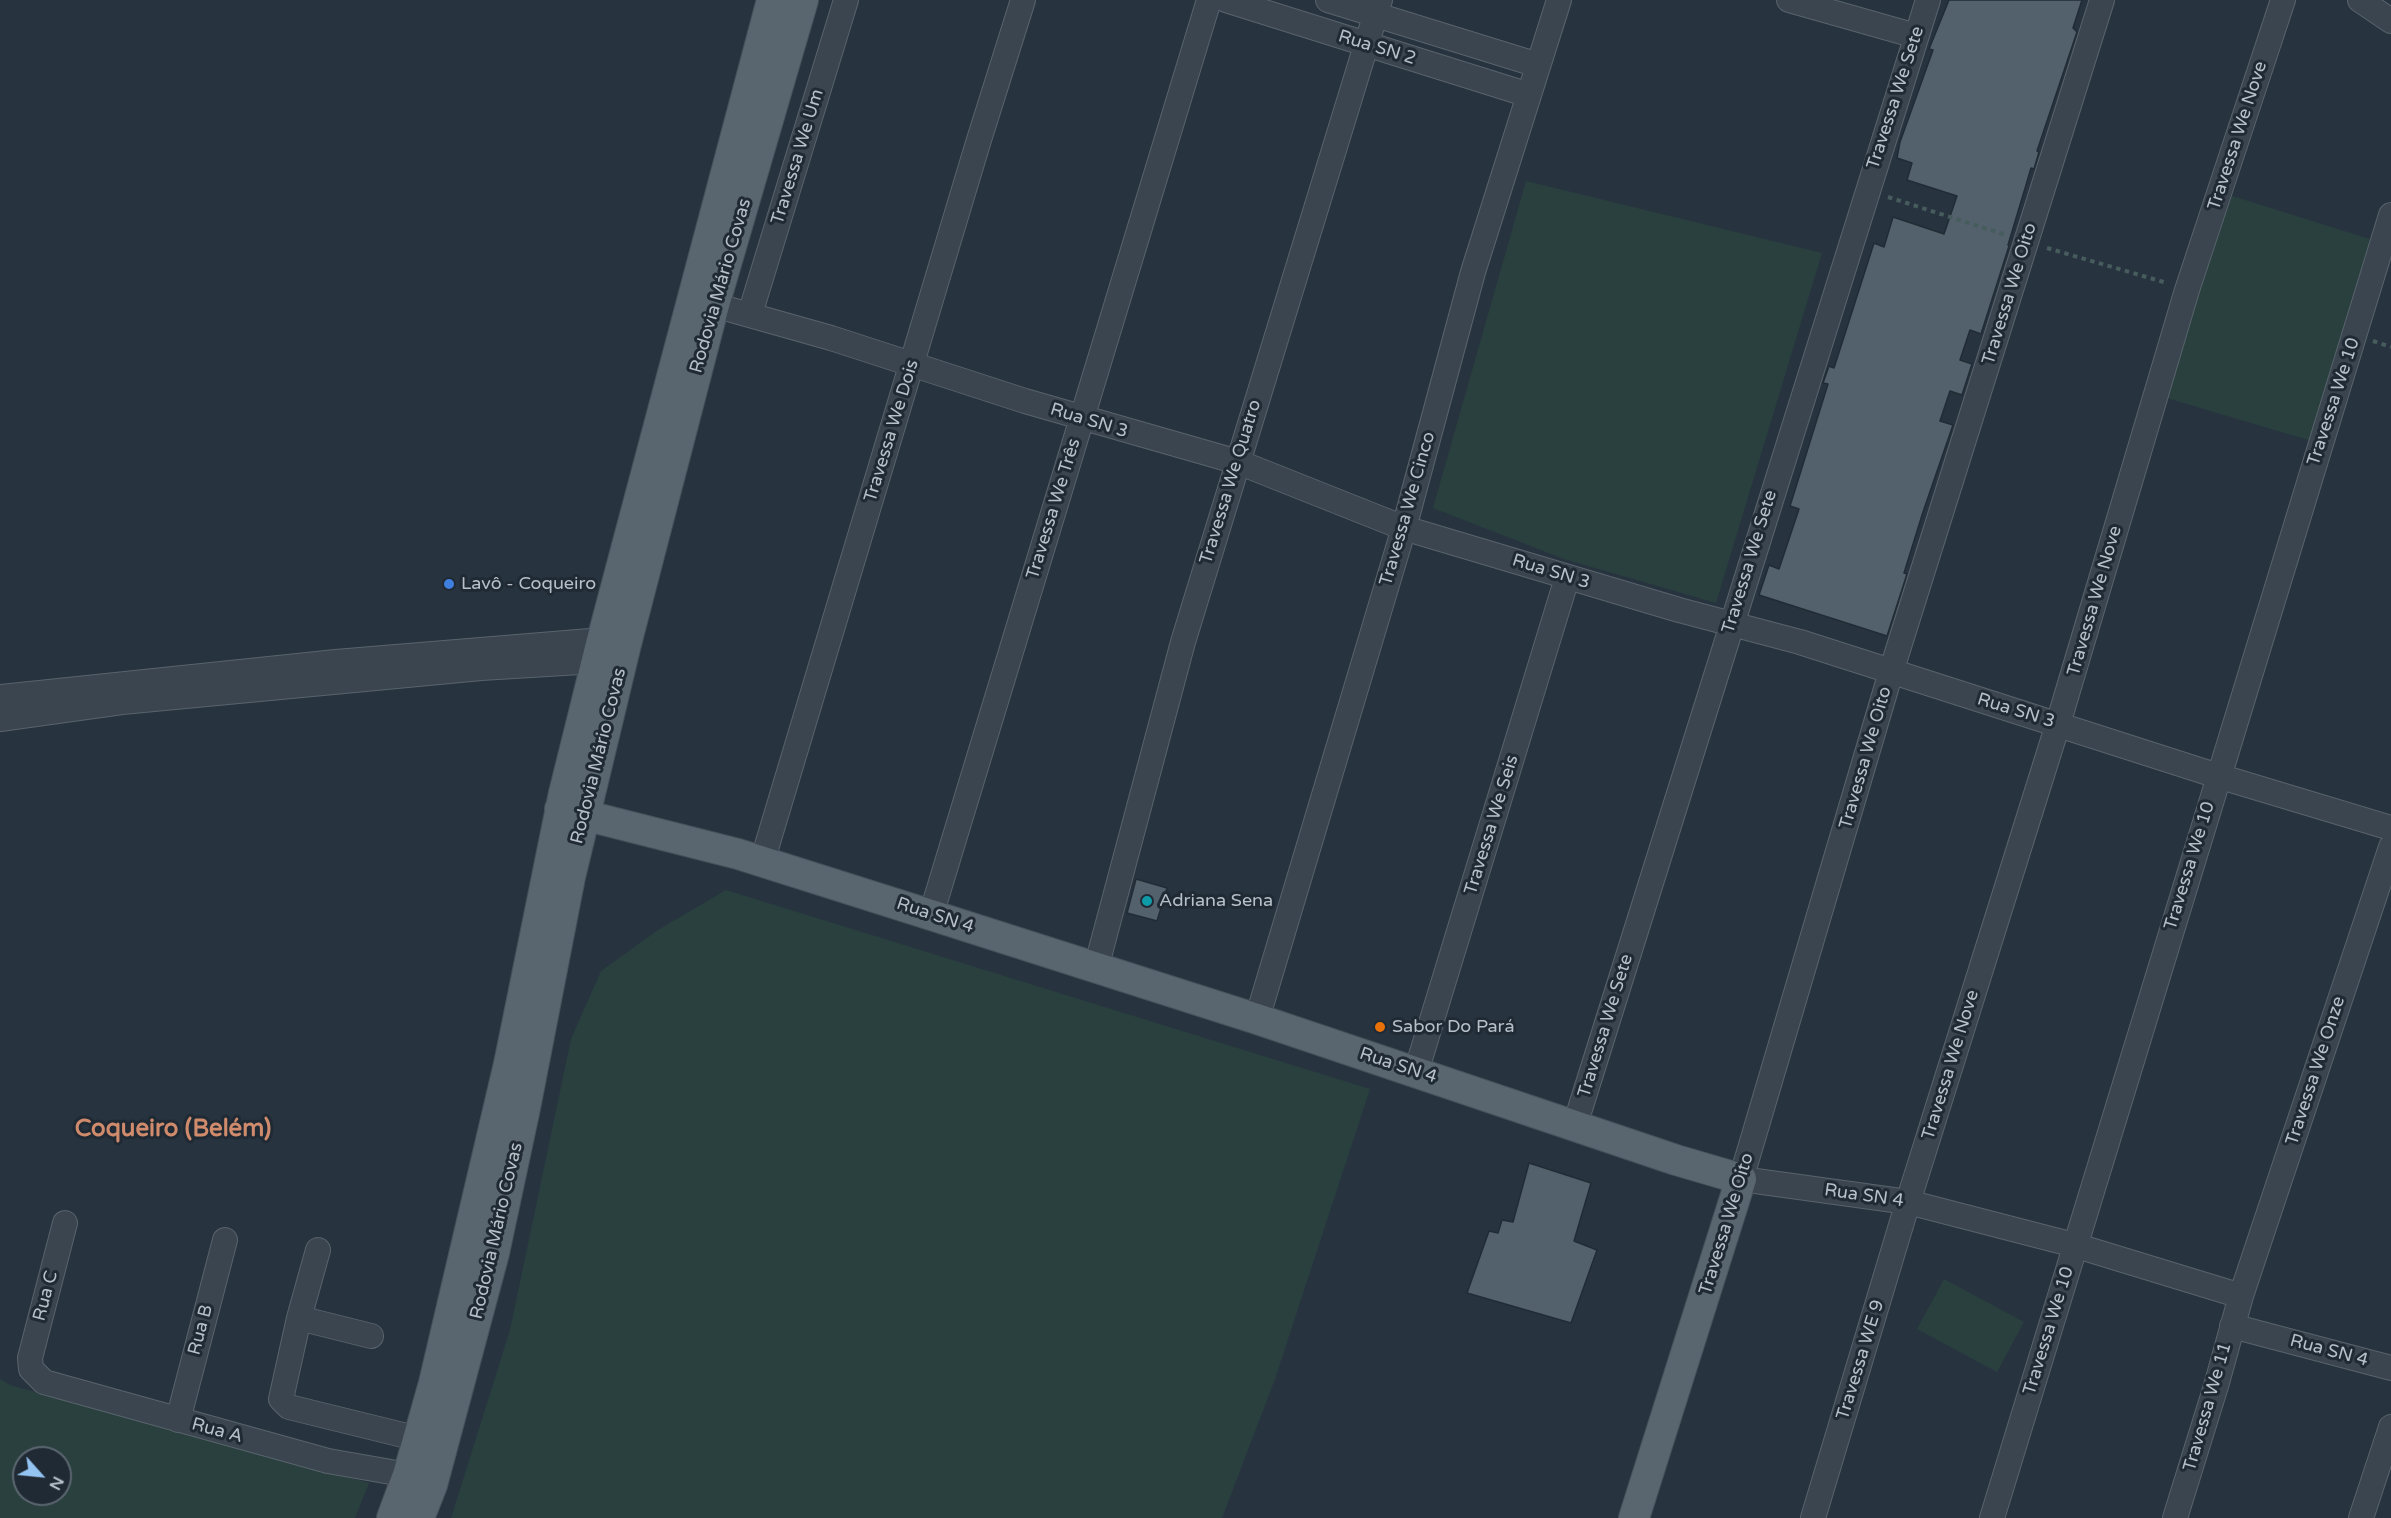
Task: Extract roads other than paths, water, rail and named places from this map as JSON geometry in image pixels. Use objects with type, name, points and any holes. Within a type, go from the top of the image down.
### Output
[{"type":"main road","name":"Rodovia Mário Covas","points":[[419,1518],[432,1485],[494,1253],[525,1108],[570,877],[572,812],[600,651],[772,0]]},
{"type":"main road","name":"Rodovia Mário Covas","points":[[392,1518],[408,1475],[437,1371],[509,1064],[572,812],[629,633],[714,305],[803,0]]},
{"type":"main road","name":"Rua SN 4","points":[[572,812],[762,862],[931,915],[1257,1019],[1741,1179]]},
{"type":"main road","name":"Travessa We Oito","points":[[1634,1518],[1741,1179]]},
{"type":"street","name":"Travessa We Um","points":[[750,314],[846,0]]},
{"type":"street","name":"Travessa We Dois","points":[[762,862],[1023,0]]},
{"type":"street","name":"Travessa We Três","points":[[931,915],[1209,0]]},
{"type":"street","name":"Rua SN 2","points":[[1226,0],[1528,95]]},
{"type":"street","name":"Rua SN 2","points":[[1328,0],[1377,8],[1538,65]]},
{"type":"street","name":"Travessa We Cinco","points":[[1257,1019],[1404,528],[1473,272],[1559,0]]},
{"type":"street","points":[[1789,0],[1916,36]]},
{"type":"street","name":"Travessa We Sete","points":[[1575,1125],[1928,0]]},
{"type":"street","name":"Travessa We Oito","points":[[1741,1179],[1892,672],[2102,0]]},
{"type":"street","name":"Travessa We Nove","points":[[1908,1202],[2058,724],[2187,290],[2283,0]]},
{"type":"street","points":[[2360,0],[2391,21]]},
{"type":"street","name":"Travessa We Quatro","points":[[1096,968],[1183,642],[1377,8]]},
{"type":"street","name":"Travessa We 10","points":[[1992,1518],[2391,215]]},
{"type":"street","name":"Rua SN 3","points":[[714,305],[831,338],[1082,418],[1238,462],[1404,528],[1567,578],[1800,642],[2218,776],[2391,828]]},
{"type":"street","name":"Travessa We Seis","points":[[1416,1072],[1567,578]]},
{"type":"street","points":[[0,697],[81,697],[337,672],[600,651]]},
{"type":"street","points":[[0,719],[81,697]]},
{"type":"street","name":"Travessa We Onze","points":[[2241,1296],[2391,847]]},
{"type":"street","name":"Rua SN 4","points":[[1741,1179],[1908,1202],[2074,1245],[2241,1296]]},
{"type":"street","name":"Travessa WE 9","points":[[1814,1518],[1908,1202]]},
{"type":"street","name":"Rua C","points":[[31,1370],[30,1358],[65,1223]]},
{"type":"street","name":"Rua B","points":[[178,1420],[225,1240]]},
{"type":"street","points":[[318,1250],[299,1318],[281,1399],[289,1407],[419,1439]]},
{"type":"street","name":"Travessa We 11","points":[[2175,1518],[2241,1296]]},
{"type":"street","points":[[299,1318],[371,1336]]},
{"type":"street","name":"Rua SN 4","points":[[2232,1326],[2391,1368]]},
{"type":"street","name":"Rua A","points":[[31,1370],[44,1382],[178,1420],[328,1461],[408,1475]]},
{"type":"street","points":[[2361,1518],[2391,1427]]},
{"type":"place","name":"Lavô - Coqueiro","points":[[449,584]]},
{"type":"place","name":"Adriana Sena","points":[[1147,901]]},
{"type":"place","name":"Sabor Do Pará","points":[[1380,1027]]},
{"type":"district","name":"Coqueiro (Belém)","points":[[173,1130]]}]
